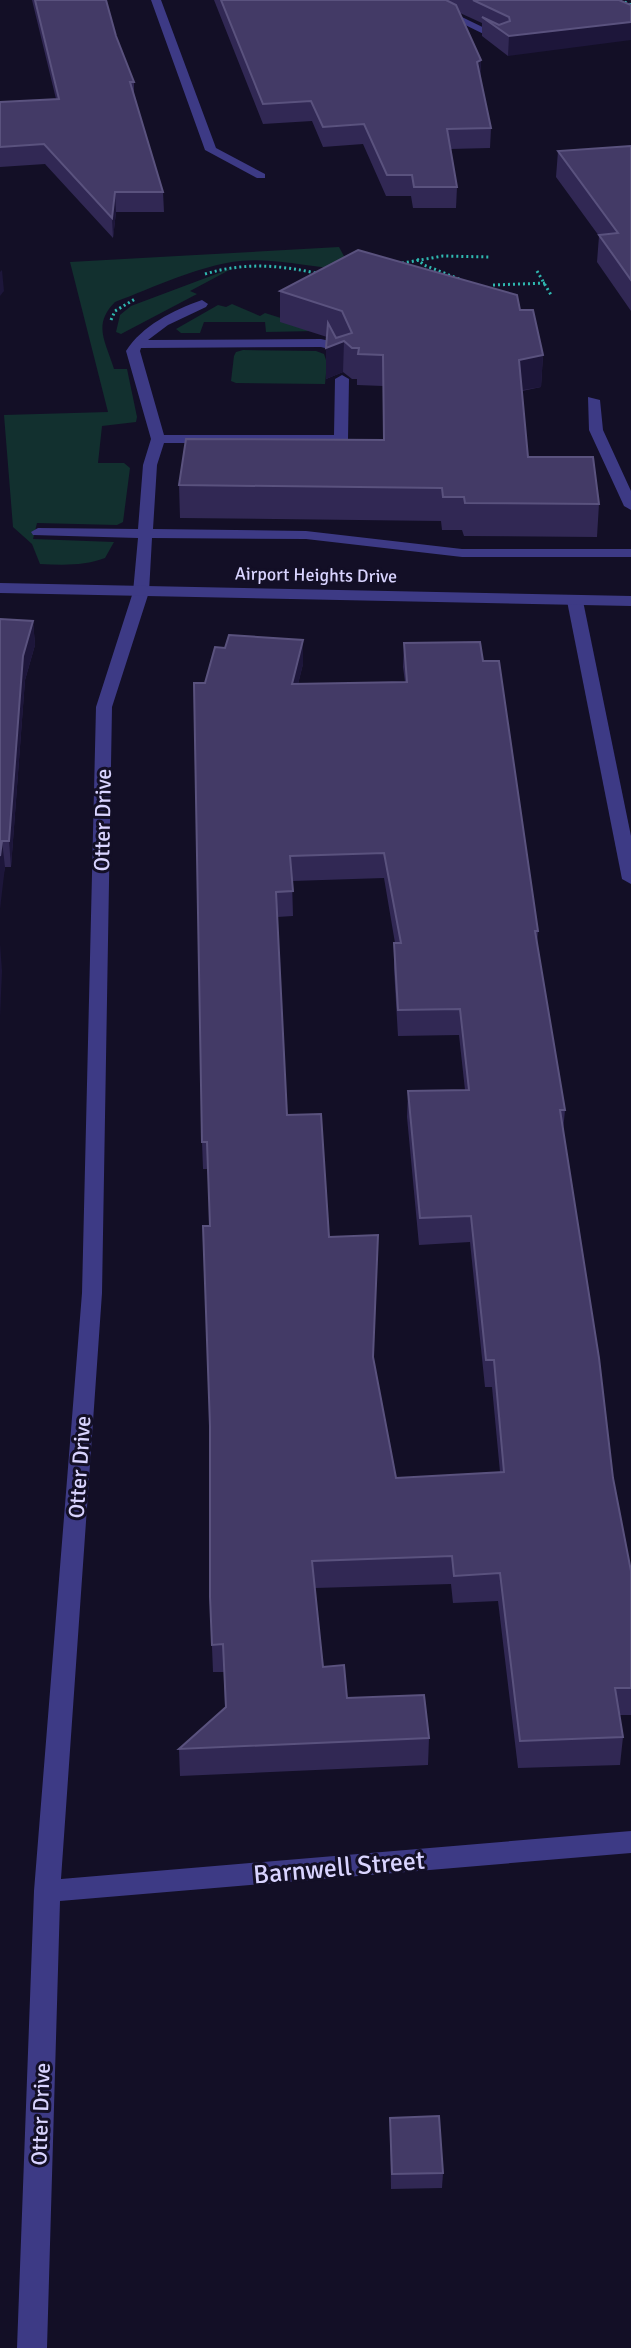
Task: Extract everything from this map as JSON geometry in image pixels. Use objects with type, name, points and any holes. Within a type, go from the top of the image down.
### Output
[{"type":"street","points":[[156,0],[211,150],[261,176]]},
{"type":"street","points":[[419,0],[502,39]]},
{"type":"street","points":[[202,304],[149,332],[133,351],[158,439],[341,439],[342,379]]},
{"type":"street","points":[[136,344],[321,343],[334,346],[340,353],[342,363]]},
{"type":"street","points":[[593,400],[596,430],[631,506]]},
{"type":"street","name":"Otter Drive","points":[[32,2348],[47,1891],[92,1293],[104,707],[141,592],[150,465],[158,439]]},
{"type":"street","points":[[38,532],[306,535],[462,553],[631,553]]},
{"type":"street","name":"Airport Heights Drive","points":[[0,588],[631,601]]},
{"type":"street","points":[[575,601],[631,879]]},
{"type":"street","name":"Barnwell Street","points":[[47,1891],[631,1842]]},
{"type":"path","points":[[620,0],[631,5]]},
{"type":"path","points":[[389,267],[417,259],[456,255],[491,257]]},
{"type":"path","points":[[417,259],[455,280],[464,281]]},
{"type":"path","points":[[537,271],[547,283],[551,295]]},
{"type":"path","points":[[493,285],[547,283]]},
{"type":"green space","points":[[339,247],[351,269],[240,261],[192,272],[115,302],[104,318],[103,334],[114,369],[127,369],[137,417],[136,422],[102,426],[98,463],[124,463],[130,468],[123,522],[117,525],[37,523],[33,539],[114,542],[105,558],[97,561],[40,564],[32,544],[13,527],[4,415],[108,412],[70,262]]},
{"type":"green space","points":[[235,267],[190,291],[197,294],[121,334],[116,332],[120,315],[131,306]]},
{"type":"green space","points":[[232,304],[260,316],[265,313],[284,319],[320,318],[365,351],[316,331],[266,332],[265,322],[204,322],[200,333],[181,333],[176,329],[218,305],[226,307]]},
{"type":"green space","points":[[243,350],[316,351],[324,354],[327,363],[325,384],[231,381],[234,356]]},
{"type":"building","points":[[35,0],[106,0],[134,82],[130,82],[163,192],[115,192],[112,218],[44,144],[0,147],[0,102],[59,99]]},
{"type":"building","points":[[221,0],[446,0],[456,5],[481,60],[477,62],[491,128],[447,129],[457,187],[414,187],[412,175],[387,175],[364,124],[323,127],[311,101],[263,104]]},
{"type":"building","points":[[473,0],[619,0],[631,5],[631,22],[509,36],[482,17],[499,25],[510,21],[509,17]]},
{"type":"building","points":[[631,146],[631,280],[599,235],[618,233],[558,151]]},
{"type":"building","points":[[358,250],[517,295],[520,310],[533,310],[543,355],[519,360],[528,457],[593,457],[599,504],[465,503],[464,497],[443,497],[442,488],[179,485],[186,439],[384,440],[383,355],[358,354],[359,348],[352,348],[344,341],[326,348],[328,323],[336,338],[352,333],[342,311],[280,291]]},
{"type":"building","points":[[0,619],[33,621],[23,656],[9,841],[2,841],[0,856]]},
{"type":"building","points":[[229,635],[303,640],[292,684],[407,682],[404,643],[480,642],[483,661],[499,661],[538,931],[535,931],[565,1110],[560,1110],[599,1358],[613,1478],[631,1571],[631,1688],[615,1688],[623,1737],[520,1741],[500,1573],[454,1576],[452,1556],[312,1561],[323,1667],[344,1665],[347,1698],[424,1695],[429,1738],[179,1749],[226,1707],[223,1644],[212,1645],[210,1597],[210,1426],[203,1226],[210,1226],[207,1142],[202,1142],[194,683],[205,683],[215,647],[225,648]],"holes":[[[384,853],[401,943],[394,943],[398,1010],[460,1009],[469,1090],[408,1091],[420,1218],[471,1216],[486,1360],[494,1360],[504,1472],[396,1478],[373,1357],[378,1235],[329,1237],[321,1114],[287,1115],[276,892],[293,891],[290,856]]]},
{"type":"building","points":[[439,2116],[443,2173],[392,2174],[390,2118]]}]
